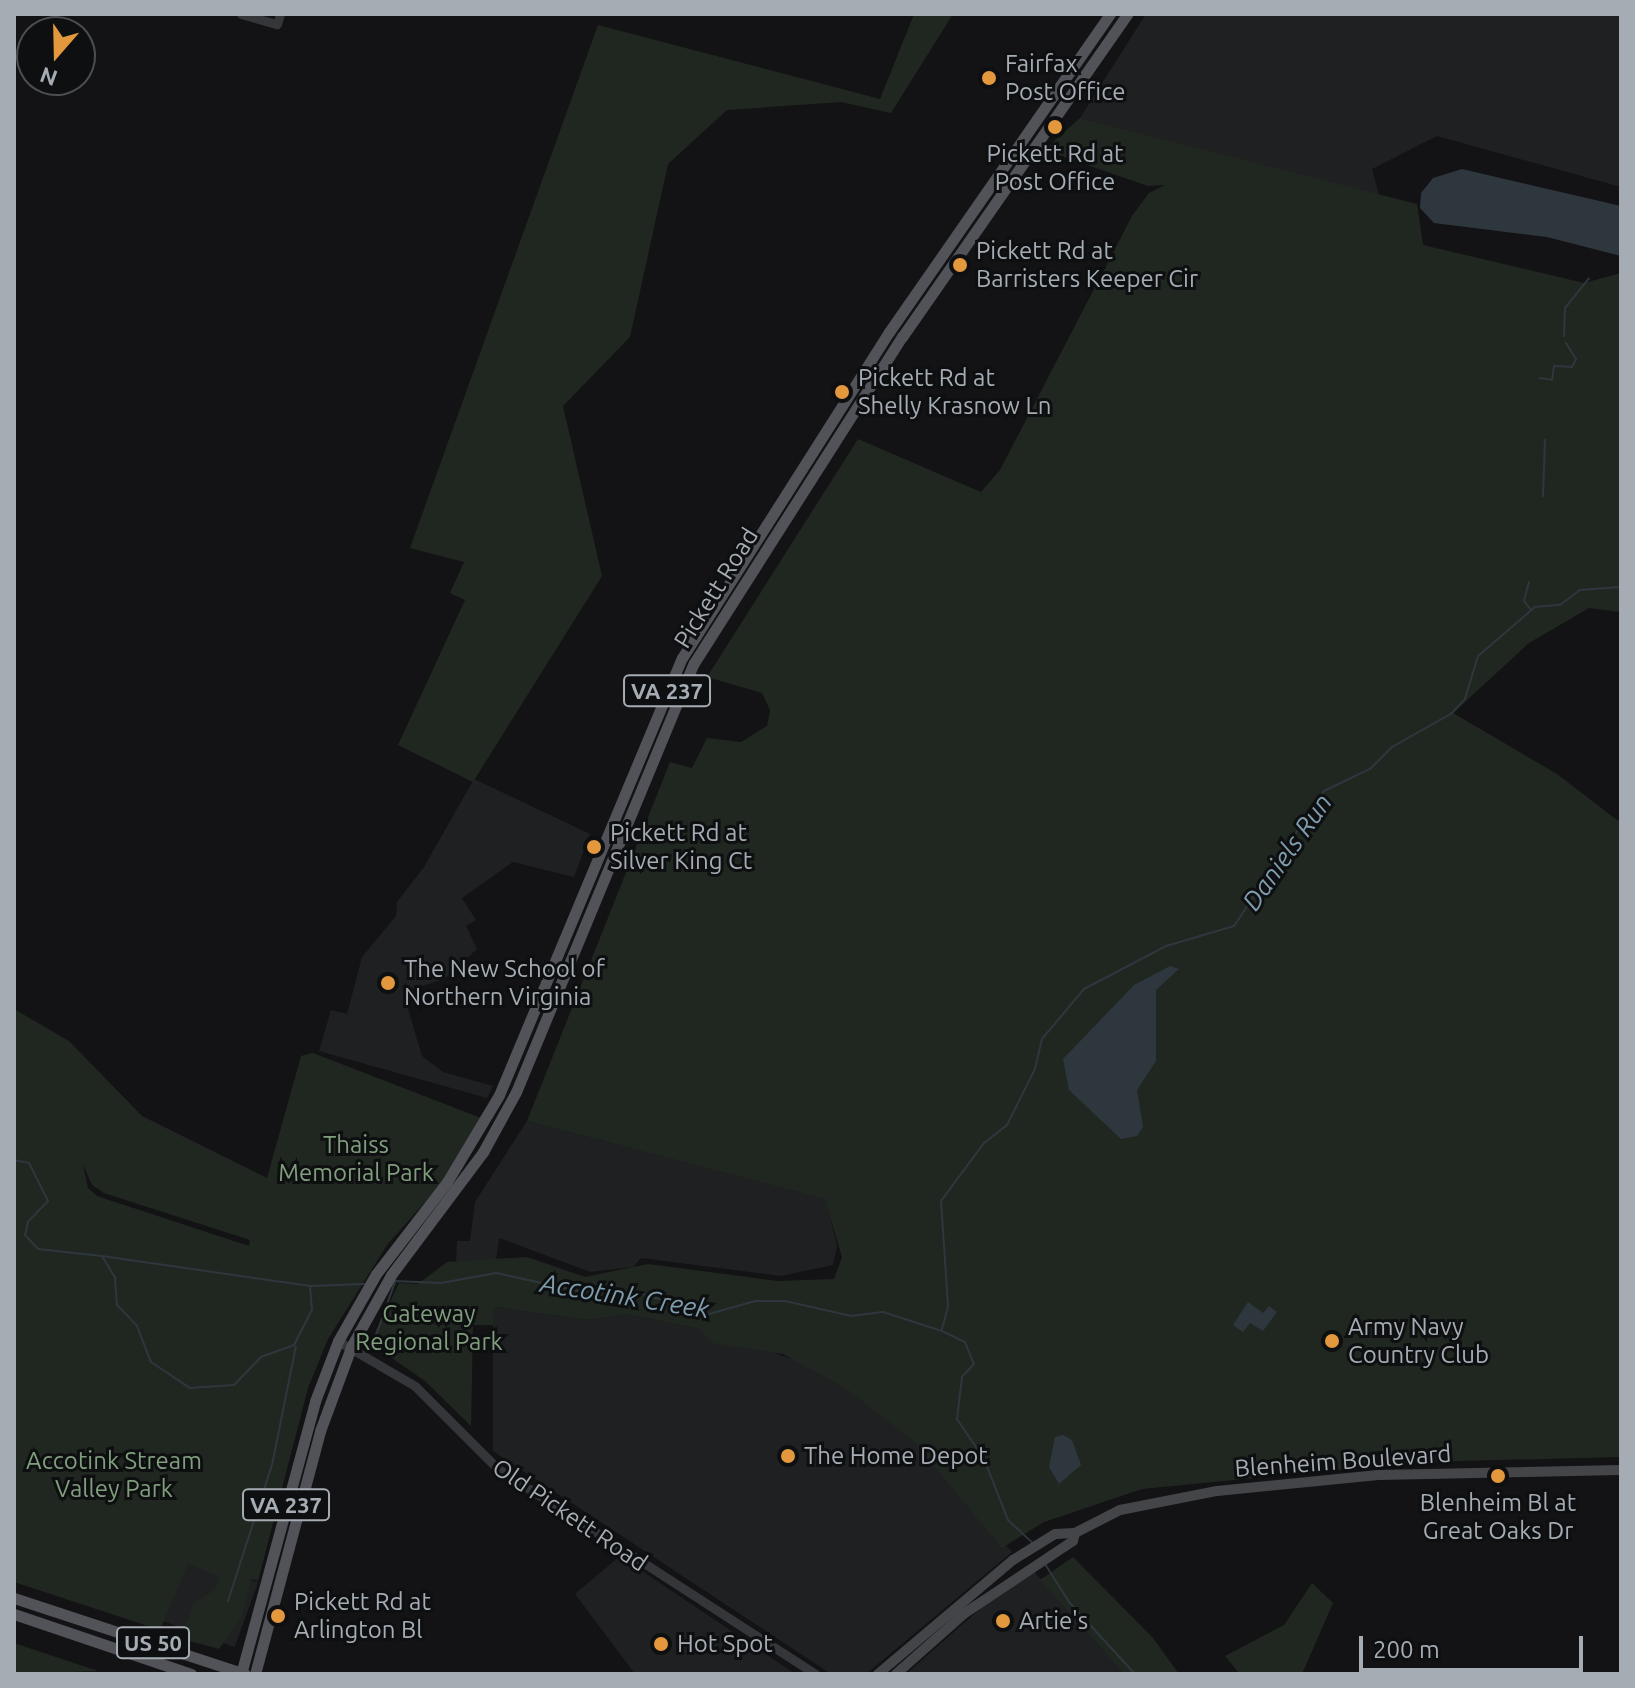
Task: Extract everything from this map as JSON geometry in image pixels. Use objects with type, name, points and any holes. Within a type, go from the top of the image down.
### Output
[{"type":"main road","name":"Pickett Road","points":[[243,1673],[315,1401],[338,1341],[356,1306],[388,1257],[447,1182],[499,1095],[702,621],[889,332],[1110,14]]},
{"type":"main road","name":"Pickett Road","points":[[255,1674],[320,1431],[351,1347],[372,1305],[403,1257],[457,1190],[516,1092],[682,691],[721,617],[951,265],[1127,14]]},
{"type":"main road","name":"Blenheim Boulevard","points":[[878,1674],[1013,1560],[1051,1537],[1075,1533],[1120,1510],[1217,1491],[1411,1473],[1621,1470]]},
{"type":"main road","name":"Blenheim Boulevard","points":[[896,1674],[1023,1572],[1062,1548],[1075,1533]]},
{"type":"main road","name":"US 50","points":[[14,1598],[243,1673]]},
{"type":"main road","name":"US 50","points":[[14,1614],[191,1674]]},
{"type":"street","points":[[241,14],[278,19]]},
{"type":"street","name":"Old Pickett Road","points":[[338,1341],[415,1386],[497,1468],[815,1674]]},
{"type":"shaded area","points":[[1146,14],[1621,14],[1621,187],[1437,136],[1372,169],[1379,195],[1080,118]]},
{"type":"shaded area","points":[[1462,169],[1621,206],[1621,256],[1547,237],[1434,223],[1420,208],[1421,193],[1433,178]]},
{"type":"shaded area","points":[[474,779],[590,834],[574,877],[513,862],[462,898],[476,920],[466,926],[477,949],[444,979],[403,992],[422,1056],[443,1072],[493,1086],[487,1098],[319,1051],[331,1010],[347,1014],[362,957],[396,916],[397,902],[424,867]]},
{"type":"shaded area","points":[[1170,966],[1179,969],[1156,990],[1156,1061],[1137,1090],[1143,1127],[1137,1136],[1121,1139],[1069,1090],[1063,1059],[1134,985]]},
{"type":"shaded area","points":[[527,1121],[826,1199],[837,1246],[833,1265],[781,1276],[641,1258],[633,1267],[590,1272],[499,1238],[496,1261],[456,1262],[457,1241],[470,1241],[475,1202]]},
{"type":"shaded area","points":[[1248,1302],[1263,1313],[1269,1306],[1277,1312],[1263,1331],[1250,1323],[1243,1332],[1233,1325]]},
{"type":"shaded area","points":[[493,1307],[588,1320],[627,1314],[700,1329],[814,1366],[896,1421],[1012,1552],[866,1674],[831,1674],[493,1451]]},
{"type":"shaded area","points":[[1063,1435],[1072,1440],[1081,1465],[1059,1484],[1049,1467],[1055,1437]]},
{"type":"shaded area","points":[[183,1555],[258,1582],[235,1647],[159,1620]]},
{"type":"shaded area","points":[[620,1556],[795,1674],[635,1674],[575,1594]]},
{"type":"shaded area","points":[[1032,1570],[1135,1674],[906,1674],[1006,1586]]},
{"type":"green space","points":[[914,14],[953,14],[891,113],[841,102],[727,110],[668,164],[630,337],[563,406],[602,576],[473,782],[398,745],[465,600],[450,593],[464,562],[410,548],[598,25],[880,99]]},
{"type":"green space","name":"Army Navy Country Club","points":[[1080,118],[1417,204],[1423,245],[1584,283],[1621,273],[1621,612],[1589,608],[1529,643],[1453,713],[1557,774],[1621,823],[1621,1457],[1420,1462],[1142,1489],[1044,1522],[1002,1548],[913,1441],[847,1389],[783,1354],[712,1343],[700,1329],[627,1314],[588,1320],[494,1307],[493,1325],[473,1325],[471,1426],[425,1381],[370,1343],[399,1283],[418,1284],[447,1262],[527,1257],[585,1277],[648,1264],[778,1281],[834,1279],[842,1257],[825,1199],[527,1121],[670,762],[692,768],[707,738],[741,742],[767,726],[770,710],[762,693],[707,677],[858,439],[981,492],[1000,470],[1132,216],[1149,193],[1165,185],[1148,186],[1044,150]]},
{"type":"green space","points":[[14,1009],[69,1041],[142,1116],[267,1178],[301,1056],[313,1053],[481,1118],[450,1174],[387,1245],[328,1339],[308,1388],[258,1581],[251,1579],[242,1616],[219,1649],[182,1639],[193,1604],[215,1590],[219,1576],[188,1564],[160,1630],[14,1582]],"holes":[[[83,1164],[92,1185],[104,1193],[250,1240],[249,1246],[97,1196],[88,1188]]]},
{"type":"green space","points":[[1073,1557],[1153,1638],[1179,1674],[1125,1674],[1040,1580]]},
{"type":"green space","points":[[1312,1583],[1333,1603],[1302,1674],[1240,1674],[1225,1656],[1284,1625]]},
{"type":"green space","points":[[14,1643],[98,1671],[14,1674]]},
{"type":"waterway","points":[[1564,336],[1565,308],[1589,278]]},
{"type":"waterway","points":[[1540,378],[1552,380],[1554,366],[1572,367],[1576,359],[1566,343]]},
{"type":"waterway","points":[[1543,496],[1545,440]]},
{"type":"waterway","points":[[1529,582],[1524,601],[1531,610]]},
{"type":"waterway","name":"Daniels Run","points":[[942,1329],[948,1306],[941,1201],[984,1143],[1007,1125],[1035,1069],[1042,1039],[1084,989],[1166,946],[1234,926],[1324,791],[1370,769],[1392,747],[1452,713],[1465,699],[1478,656],[1535,607],[1560,605],[1580,590],[1621,587]]},
{"type":"waterway","name":"Accotink Creek","points":[[14,1160],[29,1163],[48,1201],[28,1222],[25,1235],[38,1249],[102,1256],[115,1278],[117,1305],[137,1326],[151,1362],[190,1388],[234,1385],[261,1357],[294,1345],[312,1310],[310,1286],[364,1284]]},
{"type":"waterway","name":"Accotink Creek","points":[[102,1256],[309,1286]]},
{"type":"waterway","name":"Accotink Creek","points":[[394,1281],[441,1283],[496,1273],[578,1291],[643,1294],[709,1314],[755,1301],[785,1301],[851,1316],[883,1312],[942,1331],[965,1342],[974,1364],[962,1377],[957,1419],[984,1459],[1008,1520],[1034,1544]]},
{"type":"waterway","points":[[374,1341],[395,1282]]},
{"type":"waterway","points":[[228,1601],[272,1465],[296,1346]]},
{"type":"waterway","name":"Accotink Creek","points":[[1045,1564],[1069,1602],[1135,1674]]},
{"type":"place","name":"Fairfax Post Office","points":[[989,78]]},
{"type":"place","name":"Pickett Rd at Post Office","points":[[1055,127]]},
{"type":"place","name":"Pickett Rd at Barristers Keeper Cir","points":[[960,265]]},
{"type":"place","name":"Pickett Rd at Shelly Krasnow Ln","points":[[842,392]]},
{"type":"place","name":"Pickett Rd at Silver King Ct","points":[[594,847]]},
{"type":"place","name":"The New School of Northern Virginia","points":[[388,983]]},
{"type":"place","name":"Army Navy Country Club","points":[[1332,1341]]},
{"type":"place","name":"The Home Depot","points":[[788,1456]]},
{"type":"place","name":"Blenheim Bl at Great Oaks Dr","points":[[1498,1476]]},
{"type":"place","name":"Pickett Rd at Arlington Bl","points":[[278,1616]]},
{"type":"place","name":"Artie's","points":[[1003,1621]]},
{"type":"place","name":"Hot Spot","points":[[661,1644]]},
{"type":"park label","name":"Thaiss Memorial Park","points":[[356,1159]]},
{"type":"park label","name":"Gateway Regional Park","points":[[429,1328]]},
{"type":"park label","name":"Accotink Stream Valley Park","points":[[114,1475]]}]
